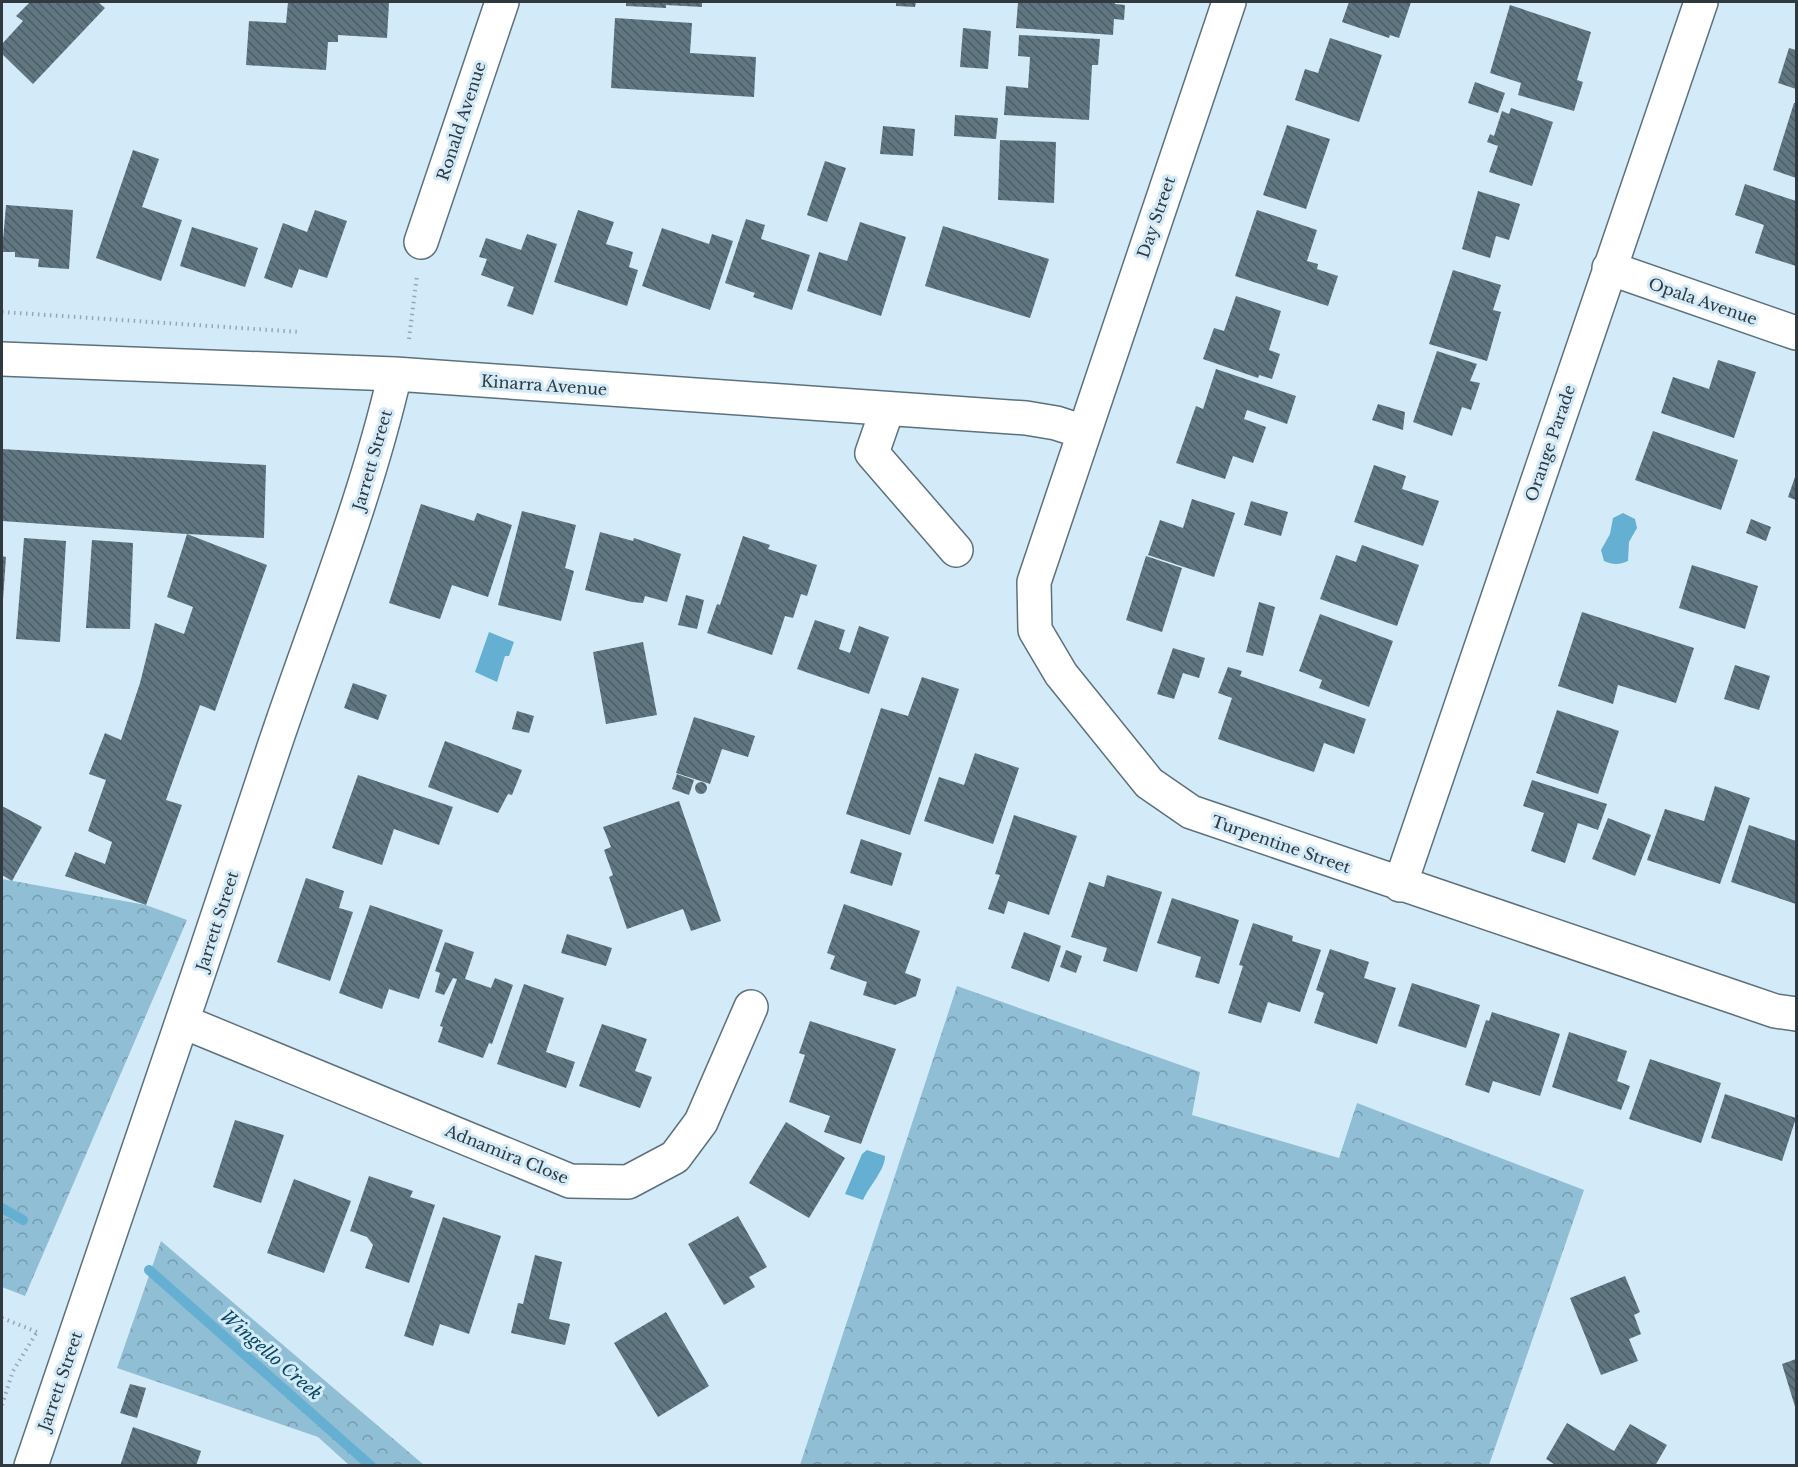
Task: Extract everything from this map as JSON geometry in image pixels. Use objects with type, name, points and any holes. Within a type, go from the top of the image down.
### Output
[{"type":"street","name":"Ronald Avenue","points":[[422,242],[502,2]]},
{"type":"street","name":"Day Street","points":[[1084,432],[1229,2]]},
{"type":"street","name":"Orange Parade","points":[[1400,885],[1701,2]]},
{"type":"street","name":"Opala Avenue","points":[[1609,268],[1797,333]]},
{"type":"street","name":"Kinarra Avenue","points":[[2,359],[395,374],[1026,418],[1056,423],[1084,432]]},
{"type":"street","name":"Jarrett Street","points":[[31,1466],[375,456],[395,374]]},
{"type":"street","points":[[887,410],[872,453],[956,550]]},
{"type":"street","name":"Turpentine Street","points":[[1084,432],[1034,582],[1035,630],[1061,674],[1149,783],[1191,812],[1766,1008],[1797,1014]]},
{"type":"street","name":"Adnamira Close","points":[[184,1022],[570,1180],[628,1182],[675,1157],[701,1122],[751,1007]]},
{"type":"path","points":[[397,339],[409,339],[422,242]]},
{"type":"path","points":[[2,312],[304,332]]},
{"type":"path","points":[[2,1406],[13,1371],[37,1332]]},
{"type":"green space","points":[[2,879],[146,905],[187,920],[25,1296],[2,1287]]},
{"type":"green space","points":[[957,986],[1200,1072],[1192,1115],[1339,1158],[1357,1103],[1584,1190],[1489,1465],[800,1465]]},
{"type":"green space","points":[[161,1241],[424,1465],[349,1465],[318,1437],[117,1368]]},
{"type":"shaded area","points":[[1623,513],[1635,519],[1637,528],[1629,542],[1628,561],[1619,564],[1610,563],[1604,561],[1601,550],[1610,534],[1613,518]]},
{"type":"shaded area","points":[[489,632],[514,642],[509,656],[505,656],[497,682],[475,672]]},
{"type":"shaded area","points":[[867,1150],[885,1156],[880,1172],[863,1200],[845,1194],[862,1154]]},
{"type":"building","points":[[30,2],[98,2],[105,8],[33,84],[2,54],[2,44],[23,21],[16,16]]},
{"type":"building","points":[[288,2],[389,3],[387,38],[338,35],[338,42],[328,42],[326,70],[246,65],[249,21],[286,23]]},
{"type":"building","points":[[626,2],[702,2],[702,7],[626,6]]},
{"type":"building","points":[[896,2],[916,2],[915,7],[896,6]]},
{"type":"building","points":[[1018,2],[1115,2],[1115,4],[1125,5],[1124,20],[1114,19],[1113,35],[1016,28]]},
{"type":"building","points":[[1349,2],[1411,2],[1399,38],[1390,35],[1389,38],[1342,22]]},
{"type":"building","points":[[1510,5],[1591,32],[1577,80],[1583,82],[1574,111],[1518,95],[1521,83],[1490,73]]},
{"type":"building","points":[[615,18],[692,23],[690,53],[756,57],[754,97],[611,88]]},
{"type":"building","points":[[963,28],[991,31],[988,69],[960,67]]},
{"type":"building","points":[[1019,35],[1100,39],[1098,65],[1092,65],[1089,120],[1004,115],[1006,86],[1028,88],[1030,57],[1018,56]]},
{"type":"building","points":[[1330,38],[1382,55],[1359,122],[1295,100],[1305,69],[1318,73]]},
{"type":"building","points":[[1789,48],[1796,50],[1796,89],[1778,83]]},
{"type":"building","points":[[1475,82],[1505,93],[1498,113],[1468,103]]},
{"type":"building","points":[[1794,103],[1796,103],[1796,178],[1773,170]]},
{"type":"building","points":[[1511,108],[1553,122],[1532,186],[1489,172],[1498,146],[1487,142],[1490,134],[1494,136],[1502,111],[1509,114]]},
{"type":"building","points":[[955,115],[998,118],[996,139],[954,136]]},
{"type":"building","points":[[1287,125],[1330,139],[1306,209],[1263,195]]},
{"type":"building","points":[[883,126],[915,129],[913,156],[880,154]]},
{"type":"building","points":[[1000,140],[1056,142],[1054,203],[998,200]]},
{"type":"building","points":[[133,150],[159,159],[142,207],[182,220],[161,281],[96,258]]},
{"type":"building","points":[[825,161],[846,168],[827,222],[807,215]]},
{"type":"building","points":[[1745,184],[1796,201],[1796,266],[1755,253],[1764,225],[1735,215]]},
{"type":"building","points":[[1478,191],[1520,204],[1509,240],[1496,236],[1490,258],[1462,249]]},
{"type":"building","points":[[6,205],[73,210],[69,269],[38,267],[39,259],[15,257],[15,252],[2,252]]},
{"type":"building","points":[[315,210],[347,221],[327,278],[299,269],[292,288],[264,278],[283,223],[307,232]]},
{"type":"building","points":[[578,210],[614,222],[606,244],[633,252],[629,267],[638,270],[627,306],[554,282]]},
{"type":"building","points":[[1257,210],[1317,230],[1307,261],[1318,264],[1317,269],[1338,276],[1328,306],[1235,276]]},
{"type":"building","points":[[746,219],[765,225],[761,239],[810,255],[792,310],[753,297],[755,293],[725,283]]},
{"type":"building","points":[[860,222],[906,237],[881,316],[807,291],[819,252],[847,261]]},
{"type":"building","points":[[943,226],[1049,259],[1030,318],[925,286]]},
{"type":"building","points":[[192,227],[258,248],[245,287],[180,266]]},
{"type":"building","points":[[662,228],[709,244],[712,234],[733,241],[710,310],[642,286]]},
{"type":"building","points":[[527,234],[557,244],[533,315],[507,306],[514,287],[481,275],[487,259],[479,257],[486,238],[521,250]]},
{"type":"building","points":[[1453,270],[1501,285],[1493,310],[1501,312],[1487,361],[1429,344]]},
{"type":"building","points":[[1236,296],[1281,311],[1269,350],[1280,354],[1272,379],[1259,375],[1258,378],[1203,359],[1214,328],[1224,331]]},
{"type":"building","points":[[1437,351],[1477,364],[1470,381],[1480,383],[1471,410],[1462,407],[1452,436],[1413,422]]},
{"type":"building","points":[[1718,360],[1756,372],[1734,438],[1661,413],[1673,377],[1709,389]]},
{"type":"building","points":[[1216,369],[1296,396],[1287,424],[1247,410],[1244,419],[1266,427],[1253,463],[1233,456],[1225,479],[1176,463],[1196,406],[1203,409]]},
{"type":"building","points":[[1378,404],[1405,412],[1403,430],[1372,420]]},
{"type":"building","points":[[1653,431],[1738,460],[1721,510],[1635,480]]},
{"type":"building","points":[[2,449],[266,465],[264,538],[2,521]]},
{"type":"building","points":[[1374,465],[1406,476],[1402,489],[1439,501],[1423,546],[1354,522]]},
{"type":"building","points":[[1796,474],[1796,500],[1788,497]]},
{"type":"building","points":[[1192,499],[1235,513],[1214,577],[1148,555],[1160,520],[1183,528]]},
{"type":"building","points":[[1251,501],[1288,512],[1281,536],[1244,525]]},
{"type":"building","points":[[421,504],[474,521],[477,513],[512,525],[488,597],[452,585],[440,619],[389,603]]},
{"type":"building","points":[[522,511],[576,525],[565,568],[574,571],[561,621],[498,605]]},
{"type":"building","points":[[1751,519],[1771,527],[1766,541],[1746,533]]},
{"type":"building","points":[[600,532],[633,541],[634,538],[681,554],[667,602],[645,596],[643,603],[632,602],[585,590]]},
{"type":"building","points":[[187,534],[267,565],[215,711],[200,705],[166,800],[182,805],[146,905],[65,876],[75,852],[105,864],[112,842],[88,831],[106,780],[89,774],[105,733],[121,740],[140,683],[155,623],[184,634],[193,607],[167,597]]},
{"type":"building","points":[[743,536],[770,545],[768,549],[817,565],[807,596],[801,594],[793,618],[785,616],[772,655],[707,633],[717,604],[720,605]]},
{"type":"building","points":[[24,538],[66,541],[60,642],[16,639]]},
{"type":"building","points":[[92,540],[133,543],[130,629],[86,628]]},
{"type":"building","points":[[1362,545],[1419,565],[1397,626],[1320,599],[1336,555],[1356,562]]},
{"type":"building","points":[[2,556],[6,557],[3,600],[2,600]]},
{"type":"building","points":[[1146,556],[1182,568],[1162,632],[1126,620]]},
{"type":"building","points":[[1692,565],[1758,586],[1745,629],[1679,608]]},
{"type":"building","points":[[686,595],[704,600],[697,629],[678,625]]},
{"type":"building","points":[[1259,602],[1275,607],[1263,656],[1246,652]]},
{"type":"building","points":[[1582,612],[1694,648],[1676,703],[1618,685],[1613,704],[1558,686]]},
{"type":"building","points":[[1320,614],[1393,641],[1369,707],[1319,688],[1322,680],[1299,671]]},
{"type":"building","points":[[815,620],[845,630],[839,649],[850,653],[859,626],[889,637],[869,694],[797,669]]},
{"type":"building","points":[[643,642],[657,715],[606,724],[593,652]]},
{"type":"building","points":[[1173,648],[1205,658],[1199,678],[1183,673],[1174,699],[1157,694]]},
{"type":"building","points":[[1735,665],[1770,676],[1759,710],[1724,699]]},
{"type":"building","points":[[1228,667],[1242,671],[1240,676],[1366,719],[1354,754],[1324,743],[1314,772],[1218,739],[1232,698],[1218,693]]},
{"type":"building","points":[[922,677],[959,689],[910,835],[846,814],[881,708],[908,716]]},
{"type":"building","points":[[353,683],[387,695],[378,720],[344,708]]},
{"type":"building","points":[[1557,710],[1619,731],[1598,794],[1536,773]]},
{"type":"building","points":[[517,711],[534,716],[529,733],[512,729]]},
{"type":"building","points":[[694,717],[755,736],[748,757],[722,749],[710,784],[676,773]]},
{"type":"building","points":[[445,741],[522,770],[512,795],[508,794],[498,813],[428,787]]},
{"type":"building","points":[[975,753],[1019,768],[993,844],[924,821],[939,777],[964,785]]},
{"type":"building","points":[[677,774],[694,780],[689,795],[672,789]]},
{"type":"building","points":[[358,775],[453,807],[439,845],[394,829],[382,865],[332,848]]},
{"type":"building","points":[[1532,780],[1607,804],[1598,830],[1578,823],[1565,863],[1531,851],[1544,813],[1523,806]]},
{"type":"building","points":[[701,782],[707,788],[701,794],[695,788]]},
{"type":"building","points":[[1715,786],[1750,798],[1720,884],[1647,860],[1665,809],[1704,821]]},
{"type":"building","points":[[679,801],[721,921],[691,931],[683,909],[627,929],[609,877],[613,875],[604,850],[611,847],[603,827]]},
{"type":"building","points":[[2,806],[42,827],[12,881],[2,875]]},
{"type":"building","points":[[1014,815],[1077,836],[1049,915],[1008,901],[1004,914],[988,909],[1000,875],[995,874]]},
{"type":"building","points":[[1608,818],[1651,835],[1635,876],[1592,859]]},
{"type":"building","points":[[1749,825],[1796,841],[1796,904],[1731,882]]},
{"type":"building","points":[[861,839],[902,853],[892,886],[850,873]]},
{"type":"building","points":[[1107,875],[1162,892],[1137,972],[1103,961],[1107,948],[1071,937],[1089,882],[1104,887]]},
{"type":"building","points":[[306,878],[344,891],[339,908],[353,912],[330,981],[277,962]]},
{"type":"building","points":[[1172,898],[1239,920],[1219,984],[1195,977],[1201,957],[1157,943]]},
{"type":"building","points":[[844,904],[920,931],[905,973],[921,979],[916,996],[895,1005],[863,995],[867,982],[830,969],[835,956],[827,953]]},
{"type":"building","points":[[370,905],[443,930],[419,999],[389,989],[382,1009],[339,993]]},
{"type":"building","points":[[1253,923],[1293,936],[1292,941],[1321,950],[1300,1012],[1268,1002],[1261,1023],[1228,1013],[1243,966],[1239,965]]},
{"type":"building","points":[[1024,932],[1061,946],[1049,982],[1011,968]]},
{"type":"building","points":[[567,934],[612,948],[606,966],[561,953]]},
{"type":"building","points":[[445,942],[474,952],[465,979],[491,988],[495,978],[513,985],[492,1044],[489,1043],[483,1058],[438,1042],[443,1027],[440,1026],[457,979],[453,978],[444,995],[435,992],[440,973],[435,971]]},
{"type":"building","points":[[1330,949],[1369,962],[1364,978],[1396,988],[1377,1044],[1314,1023],[1324,993],[1316,990]]},
{"type":"building","points":[[1066,950],[1082,956],[1076,973],[1060,967]]},
{"type":"building","points":[[1412,983],[1480,1005],[1466,1048],[1398,1026]]},
{"type":"building","points":[[524,984],[564,998],[546,1052],[575,1062],[566,1088],[497,1064]]},
{"type":"building","points":[[1492,1012],[1560,1034],[1540,1096],[1493,1081],[1489,1093],[1465,1085],[1486,1020],[1489,1021]]},
{"type":"building","points":[[810,1021],[896,1049],[861,1144],[824,1132],[830,1116],[789,1102],[805,1055],[799,1053]]},
{"type":"building","points":[[602,1024],[647,1039],[635,1071],[652,1077],[640,1108],[579,1086]]},
{"type":"building","points":[[1569,1032],[1627,1051],[1617,1081],[1630,1086],[1621,1110],[1552,1087]]},
{"type":"building","points":[[1650,1059],[1721,1083],[1701,1143],[1629,1119]]},
{"type":"building","points":[[1725,1094],[1796,1118],[1782,1161],[1711,1138]]},
{"type":"building","points":[[235,1120],[284,1135],[261,1203],[213,1187]]},
{"type":"building","points":[[786,1122],[845,1158],[809,1218],[749,1183]]},
{"type":"building","points":[[369,1176],[413,1191],[410,1197],[435,1205],[409,1283],[365,1268],[373,1245],[367,1237],[350,1231]]},
{"type":"building","points":[[294,1179],[351,1201],[324,1273],[267,1253]]},
{"type":"building","points":[[738,1216],[767,1267],[749,1277],[755,1287],[724,1305],[688,1244]]},
{"type":"building","points":[[443,1217],[501,1236],[469,1334],[440,1324],[433,1346],[404,1336]]},
{"type":"building","points":[[535,1255],[562,1262],[549,1319],[570,1324],[565,1345],[511,1333],[518,1303],[523,1304]]},
{"type":"building","points":[[1625,1276],[1640,1312],[1634,1315],[1641,1334],[1629,1339],[1638,1361],[1601,1375],[1570,1298]]},
{"type":"building","points":[[666,1312],[709,1386],[658,1417],[614,1343]]},
{"type":"building","points":[[1796,1359],[1796,1410],[1782,1364]]},
{"type":"building","points":[[130,1384],[146,1388],[137,1418],[120,1413]]},
{"type":"building","points":[[1567,1423],[1614,1451],[1630,1424],[1667,1445],[1655,1466],[1557,1466],[1546,1459]]},
{"type":"building","points":[[133,1427],[201,1451],[196,1466],[120,1466]]},
{"type":"waterway","name":"Wingello Creek","points":[[2,1208],[23,1220]]},
{"type":"waterway","name":"Wingello Creek","points":[[149,1270],[371,1466]]}]
